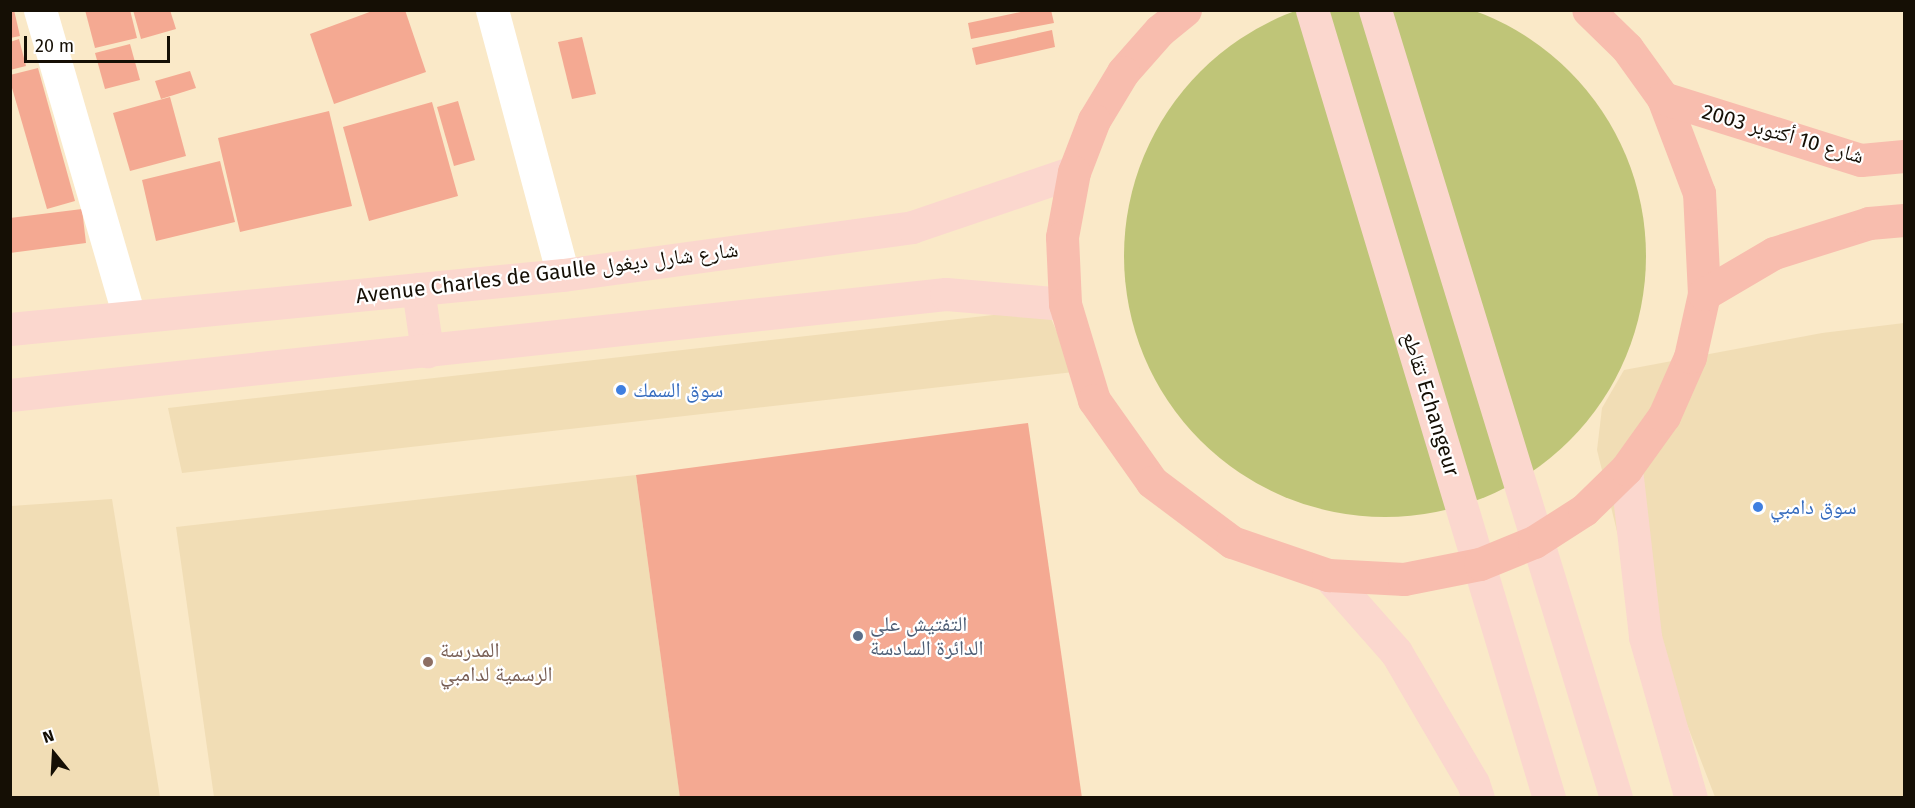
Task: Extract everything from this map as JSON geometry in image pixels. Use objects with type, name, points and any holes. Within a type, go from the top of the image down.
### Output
[{"type":"highway","points":[[1185,10],[1161,20],[1123,72],[1094,120],[1074,172],[1062,237],[1065,304],[1094,400],[1152,482],[1232,542],[1328,575],[1404,579],[1480,564],[1534,542],[1584,510],[1626,469],[1664,416],[1690,357],[1704,294],[1699,193],[1663,98],[1627,48],[1587,10]]},
{"type":"highway","name":"شارع 10 أكتوبر 2003","points":[[1663,98],[1861,160],[1905,156]]},
{"type":"highway","points":[[1704,294],[1774,253],[1869,223],[1905,220]]},
{"type":"main road","name":"تقاطع Echangeur","points":[[1312,10],[1549,798]]},
{"type":"main road","points":[[1375,10],[1616,798]]},
{"type":"main road","name":"Avenue Charles de Gaulle شارع شارل ديغول","points":[[10,329],[563,275],[912,227],[1074,172]]},
{"type":"main road","points":[[418,289],[427,351]]},
{"type":"main road","points":[[10,395],[946,294],[1065,304]]},
{"type":"main road","points":[[1626,469],[1645,637],[1691,798]]},
{"type":"main road","points":[[1328,575],[1396,652],[1473,783],[1478,798]]},
{"type":"street","points":[[40,10],[129,316]]},
{"type":"street","points":[[492,10],[563,275]]},
{"type":"shaded area","name":"سوق السمك","points":[[1047,309],[1074,372],[182,473],[168,408]]},
{"type":"shaded area","name":"سوق دامبي","points":[[1904,323],[1904,797],[1715,797],[1625,564],[1597,450],[1602,408],[1624,370],[1822,333]]},
{"type":"shaded area","name":"المدرسة الرسمية لدامبي","points":[[636,475],[680,797],[214,797],[176,527]]},
{"type":"shaded area","points":[[112,499],[160,797],[11,797],[11,506]]},
{"type":"green space","points":[[1385,-5],[1436,0],[1485,15],[1530,39],[1570,71],[1602,111],[1626,156],[1641,205],[1646,256],[1641,307],[1626,356],[1602,401],[1570,441],[1530,473],[1485,497],[1436,512],[1385,517],[1334,512],[1285,497],[1240,473],[1200,441],[1168,401],[1144,356],[1129,307],[1124,256],[1129,205],[1144,156],[1168,111],[1200,71],[1240,39],[1285,15],[1334,0]]},
{"type":"building","points":[[10,10],[14,10],[20,36],[10,38]]},
{"type":"building","points":[[85,10],[130,10],[137,38],[95,48]]},
{"type":"building","points":[[133,10],[170,10],[176,29],[141,39]]},
{"type":"building","points":[[375,10],[405,10],[426,72],[334,104],[310,34]]},
{"type":"building","points":[[1030,10],[1051,10],[1054,23],[971,39],[968,23]]},
{"type":"building","points":[[1052,30],[1055,47],[976,65],[972,48]]},
{"type":"building","points":[[582,37],[596,94],[572,99],[558,42]]},
{"type":"building","points":[[19,39],[26,66],[10,70],[10,42]]},
{"type":"building","points":[[130,44],[140,80],[105,89],[95,53]]},
{"type":"building","points":[[38,68],[75,201],[47,209],[10,81],[10,75]]},
{"type":"building","points":[[190,71],[196,88],[161,99],[155,81]]},
{"type":"building","points":[[170,97],[186,156],[130,171],[113,113]]},
{"type":"building","points":[[458,101],[475,160],[454,166],[437,107]]},
{"type":"building","points":[[432,102],[458,196],[369,221],[343,127]]},
{"type":"building","points":[[329,111],[352,206],[240,232],[218,138]]},
{"type":"building","points":[[220,161],[235,222],[156,241],[142,180]]},
{"type":"building","points":[[82,209],[86,243],[10,253],[10,218]]},
{"type":"building","name":"التفتيش على الدائرة السادسة","points":[[1028,423],[1082,798],[680,798],[636,475]]},
{"type":"place","name":"سوق السمك","points":[[621,390]]},
{"type":"place","name":"سوق دامبي","points":[[1758,507]]},
{"type":"place","name":"التفتيش على الدائرة السادسة","points":[[858,636]]},
{"type":"place","name":"المدرسة الرسمية لدامبي","points":[[428,662]]}]
